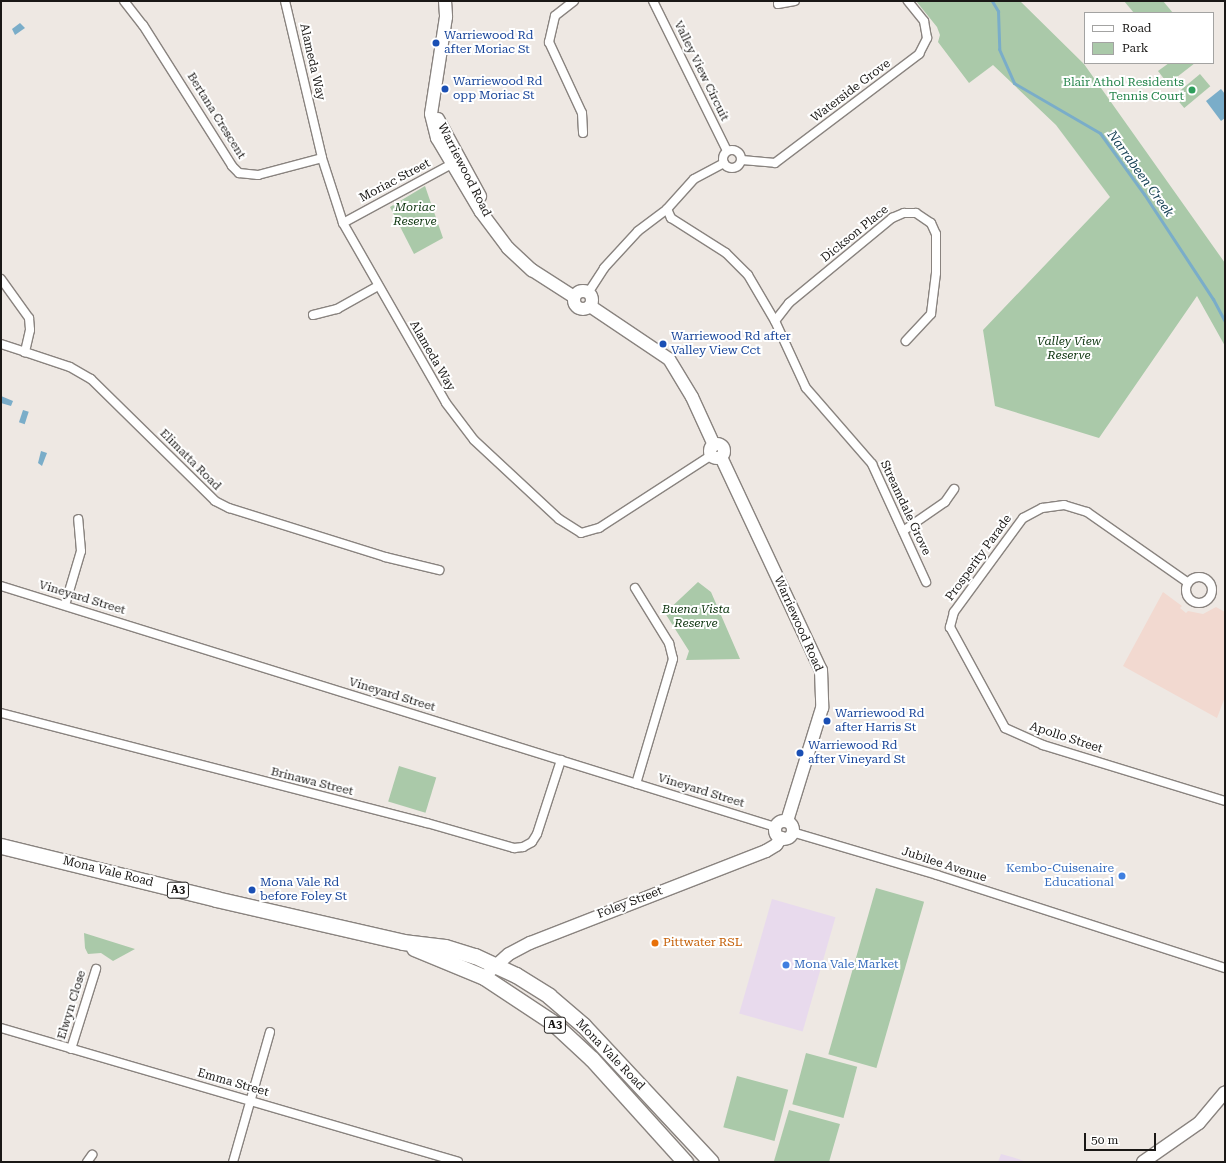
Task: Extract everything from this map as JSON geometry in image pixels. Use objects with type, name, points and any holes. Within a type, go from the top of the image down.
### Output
[{"type":"highway","name":"Mona Vale Road","points":[[1,846],[403,942],[445,947],[475,956],[549,996],[583,1025],[711,1162]]},
{"type":"highway","name":"Mona Vale Road","points":[[403,942],[484,977],[552,1022],[587,1054],[685,1162]]},
{"type":"street","name":"Bertana Crescent","points":[[124,1],[143,25],[232,166],[239,174],[258,175],[322,158]]},
{"type":"street","name":"Alameda Way","points":[[285,1],[322,158],[343,223],[446,403],[466,431],[559,519],[576,531],[587,533],[598,528],[716,452]]},
{"type":"street","name":"Warriewood Road","points":[[445,1],[446,17],[436,86],[431,105],[432,124],[494,229],[522,261],[574,297]]},
{"type":"street","name":"Warriewood Road","points":[[446,17],[452,1]]},
{"type":"street","points":[[574,1],[555,16],[548,42],[582,113],[583,133]]},
{"type":"street","name":"Valley View Circuit","points":[[653,1],[727,151]]},
{"type":"street","points":[[778,4],[795,1]]},
{"type":"street","name":"Waterside Grove","points":[[742,160],[775,164],[919,54],[927,38],[924,21],[908,1]]},
{"type":"street","points":[[727,151],[738,151],[742,160],[735,168],[730,168],[724,163],[723,158],[727,151]]},
{"type":"street","name":"Moriac Street","points":[[343,223],[455,162]]},
{"type":"street","points":[[588,293],[604,268],[638,231],[667,209],[694,179],[724,163]]},
{"type":"street","name":"Streamdale Grove","points":[[667,209],[671,218],[726,254],[748,275],[775,321],[806,388],[872,464],[926,582]]},
{"type":"street","name":"Dickson Place","points":[[775,321],[789,303],[892,218],[904,213],[916,213],[931,223],[936,234],[936,273],[931,314],[906,341]]},
{"type":"street","points":[[1,279],[30,318],[30,330],[25,352]]},
{"type":"street","points":[[313,315],[337,309],[378,286]]},
{"type":"street","points":[[580,292],[588,293],[592,301],[590,306],[585,309],[577,307],[574,297],[580,292]]},
{"type":"street","name":"Warriewood Road","points":[[590,306],[669,359],[692,397],[716,452],[821,670],[822,708],[790,827]]},
{"type":"street","name":"Elimatta Road","points":[[1,344],[70,367],[91,379],[209,497],[222,505],[406,564],[439,570]]},
{"type":"street","points":[[903,531],[945,502],[954,489]]},
{"type":"street","name":"Prosperity Parade","points":[[954,633],[950,627],[954,612],[1023,518],[1042,508],[1064,505],[1087,512],[1187,582]]},
{"type":"street","points":[[65,605],[81,551],[78,519]]},
{"type":"street","name":"Vineyard Street","points":[[1,586],[561,760],[778,832]]},
{"type":"street","points":[[635,588],[669,643],[673,659],[636,784]]},
{"type":"street","name":"Apollo Street","points":[[954,633],[1005,728],[1043,745],[1225,801]]},
{"type":"street","name":"Brinawa Street","points":[[1,714],[427,823],[514,848],[523,847],[532,842],[537,834],[561,760]]},
{"type":"street","name":"Foley Street","points":[[484,977],[509,954],[530,943],[766,851],[776,845],[778,832],[788,838],[790,827]]},
{"type":"street","name":"Jubilee Avenue","points":[[790,827],[1225,968]]},
{"type":"street","name":"Elwyn Close","points":[[72,1049],[96,969]]},
{"type":"street","name":"Emma Street","points":[[1,1028],[458,1162]]},
{"type":"street","points":[[233,1162],[270,1032]]},
{"type":"street","points":[[1143,1162],[1199,1123],[1225,1092]]},
{"type":"shaded area","points":[[1163,592],[1182,606],[1180,608],[1186,613],[1188,611],[1203,614],[1216,607],[1225,612],[1225,697],[1217,718],[1123,666]]},
{"type":"shaded area","name":"Mona Vale Market","points":[[772,899],[835,917],[803,1032],[739,1013]]},
{"type":"shaded area","points":[[1001,1154],[1012,1157],[1027,1162],[998,1162]]},
{"type":"green space","name":"Valley View Reserve","points":[[916,1],[1020,1],[1084,64],[1225,263],[1225,346],[1197,296],[1099,438],[995,406],[983,330],[1110,197],[1056,125],[993,65],[969,83],[938,42],[940,35],[937,27]]},
{"type":"green space","points":[[1124,1],[1163,1],[1172,12],[1133,12]]},
{"type":"green space","points":[[1168,64],[1194,64],[1168,84],[1158,71]]},
{"type":"green space","name":"Blair Athol Residents Tennis Court","points":[[1200,74],[1210,86],[1184,108],[1174,96]]},
{"type":"green space","name":"Moriac Reserve","points":[[425,186],[443,238],[414,254],[390,207]]},
{"type":"green space","name":"Buena Vista Reserve","points":[[698,582],[711,592],[740,659],[686,660],[689,651],[665,613]]},
{"type":"green space","points":[[399,766],[436,777],[425,813],[388,801]]},
{"type":"green space","points":[[876,888],[924,902],[876,1068],[828,1054]]},
{"type":"green space","points":[[84,933],[135,949],[113,961],[101,953],[88,954],[85,948]]},
{"type":"green space","points":[[806,1053],[857,1067],[843,1118],[792,1104]]},
{"type":"green space","points":[[737,1076],[788,1090],[774,1141],[723,1127]]},
{"type":"green space","points":[[789,1110],[840,1124],[829,1162],[774,1161]]},
{"type":"water","points":[[20,23],[25,28],[15,35],[12,29]]},
{"type":"water","points":[[1221,89],[1225,94],[1225,118],[1221,121],[1206,101]]},
{"type":"water","points":[[1,396],[13,401],[11,406],[1,403]]},
{"type":"water","points":[[23,410],[29,412],[25,424],[19,422]]},
{"type":"water","points":[[41,451],[47,453],[42,466],[38,463]]},
{"type":"waterway","name":"Narrabeen Creek","points":[[992,1],[998,11],[999,49],[1014,83],[1100,133],[1144,194],[1213,299],[1225,322]]},
{"type":"place","name":"Warriewood Rd after Moriac St","points":[[436,43]]},
{"type":"place","name":"Warriewood Rd opp Moriac St","points":[[445,89]]},
{"type":"place","name":"Blair Athol Residents Tennis Court","points":[[1192,90]]},
{"type":"place","name":"Warriewood Rd after Valley View Cct","points":[[663,344]]},
{"type":"place","name":"Warriewood Rd after Harris St","points":[[827,721]]},
{"type":"place","name":"Warriewood Rd after Vineyard St","points":[[800,753]]},
{"type":"place","name":"Kembo-Cuisenaire Educational","points":[[1122,876]]},
{"type":"place","name":"Mona Vale Rd before Foley St","points":[[252,890]]},
{"type":"place","name":"Pittwater RSL","points":[[655,943]]},
{"type":"place","name":"Mona Vale Market","points":[[786,965]]}]
